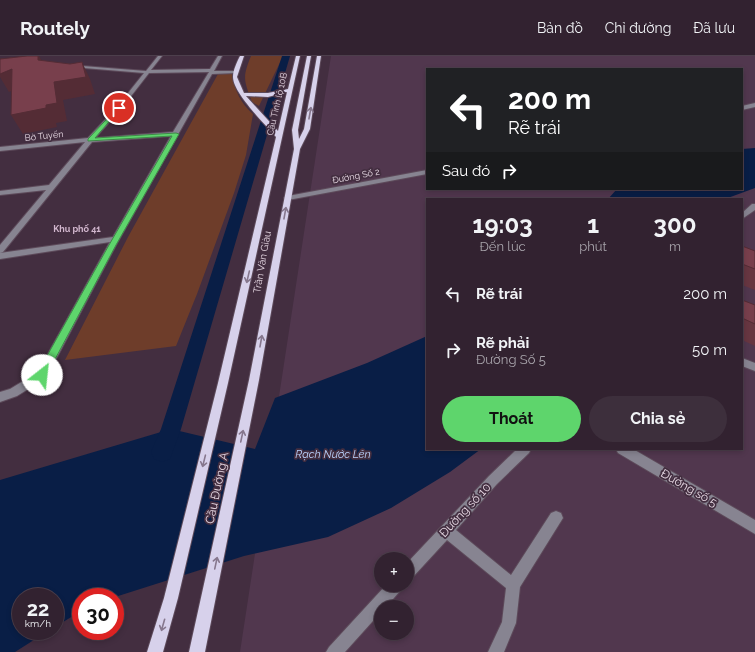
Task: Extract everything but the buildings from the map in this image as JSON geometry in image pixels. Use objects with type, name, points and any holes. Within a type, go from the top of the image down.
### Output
[{"type":"main road","points":[[242,56],[235,77],[237,84],[245,96],[279,136]]},
{"type":"main road","name":"Cầu Tỉnh lộ 10B","points":[[276,157],[279,136],[298,56]]},
{"type":"main road","name":"Trần Văn Giàu","points":[[254,380],[288,198],[296,149],[295,130],[309,56]]},
{"type":"main road","name":"Trần Văn Giàu","points":[[296,149],[307,129],[319,56]]},
{"type":"main road","points":[[245,96],[268,95],[290,90]]},
{"type":"main road","name":"Trần Văn Giàu","points":[[223,383],[276,157]]},
{"type":"main road","name":"Cầu Đường A","points":[[197,652],[254,380]]},
{"type":"main road","name":"Cầu Đường A","points":[[155,652],[170,598],[223,383]]},
{"type":"street","points":[[0,250],[90,140],[119,108],[145,72],[160,56]]},
{"type":"street","points":[[0,397],[13,393],[42,375],[116,239],[220,56]]},
{"type":"street","points":[[66,65],[145,72],[236,72]]},
{"type":"street","points":[[743,108],[755,105]]},
{"type":"street","name":"Bờ Tuyến","points":[[0,149],[90,140],[176,134]]},
{"type":"street","name":"Đường Số 2","points":[[288,198],[426,172]]},
{"type":"street","points":[[0,194],[51,187]]},
{"type":"street","points":[[743,216],[755,206]]},
{"type":"street","points":[[0,256],[116,239]]},
{"type":"street","points":[[743,362],[755,367]]},
{"type":"street","name":"Đường số 10","points":[[414,565],[524,450]]},
{"type":"street","name":"Đường số 5","points":[[624,450],[755,527]]},
{"type":"street","points":[[496,652],[509,622],[514,585],[556,518]]},
{"type":"street","points":[[446,531],[514,585]]},
{"type":"street","points":[[334,652],[390,592]]},
{"type":"shaded area","points":[[251,56],[283,56],[259,106],[252,102],[245,79],[246,69]]},
{"type":"shaded area","points":[[331,56],[755,56],[755,652],[240,652]]},
{"type":"shaded area","points":[[218,74],[232,74],[234,85],[239,96],[245,106],[253,114],[246,155],[234,193],[197,294],[176,346],[65,360],[128,237]]},
{"type":"water","points":[[755,148],[755,188],[728,198],[609,198],[616,190],[743,190],[743,149]]},
{"type":"water","name":"Rạch Nước Lên","points":[[426,336],[426,450],[480,450],[450,472],[391,508],[328,537],[244,556],[124,594],[124,588],[72,588],[72,617],[64,621],[64,588],[12,588],[12,640],[34,640],[15,652],[0,652],[0,480],[171,429],[255,449],[275,398],[367,363]]},
{"type":"waterway","points":[[162,452],[171,429],[286,56]]},
{"type":"district","name":"Khu phố 41","points":[[77,229]]},
{"type":"route","points":[[42,375],[112,245],[176,134],[90,140],[119,108]]}]
